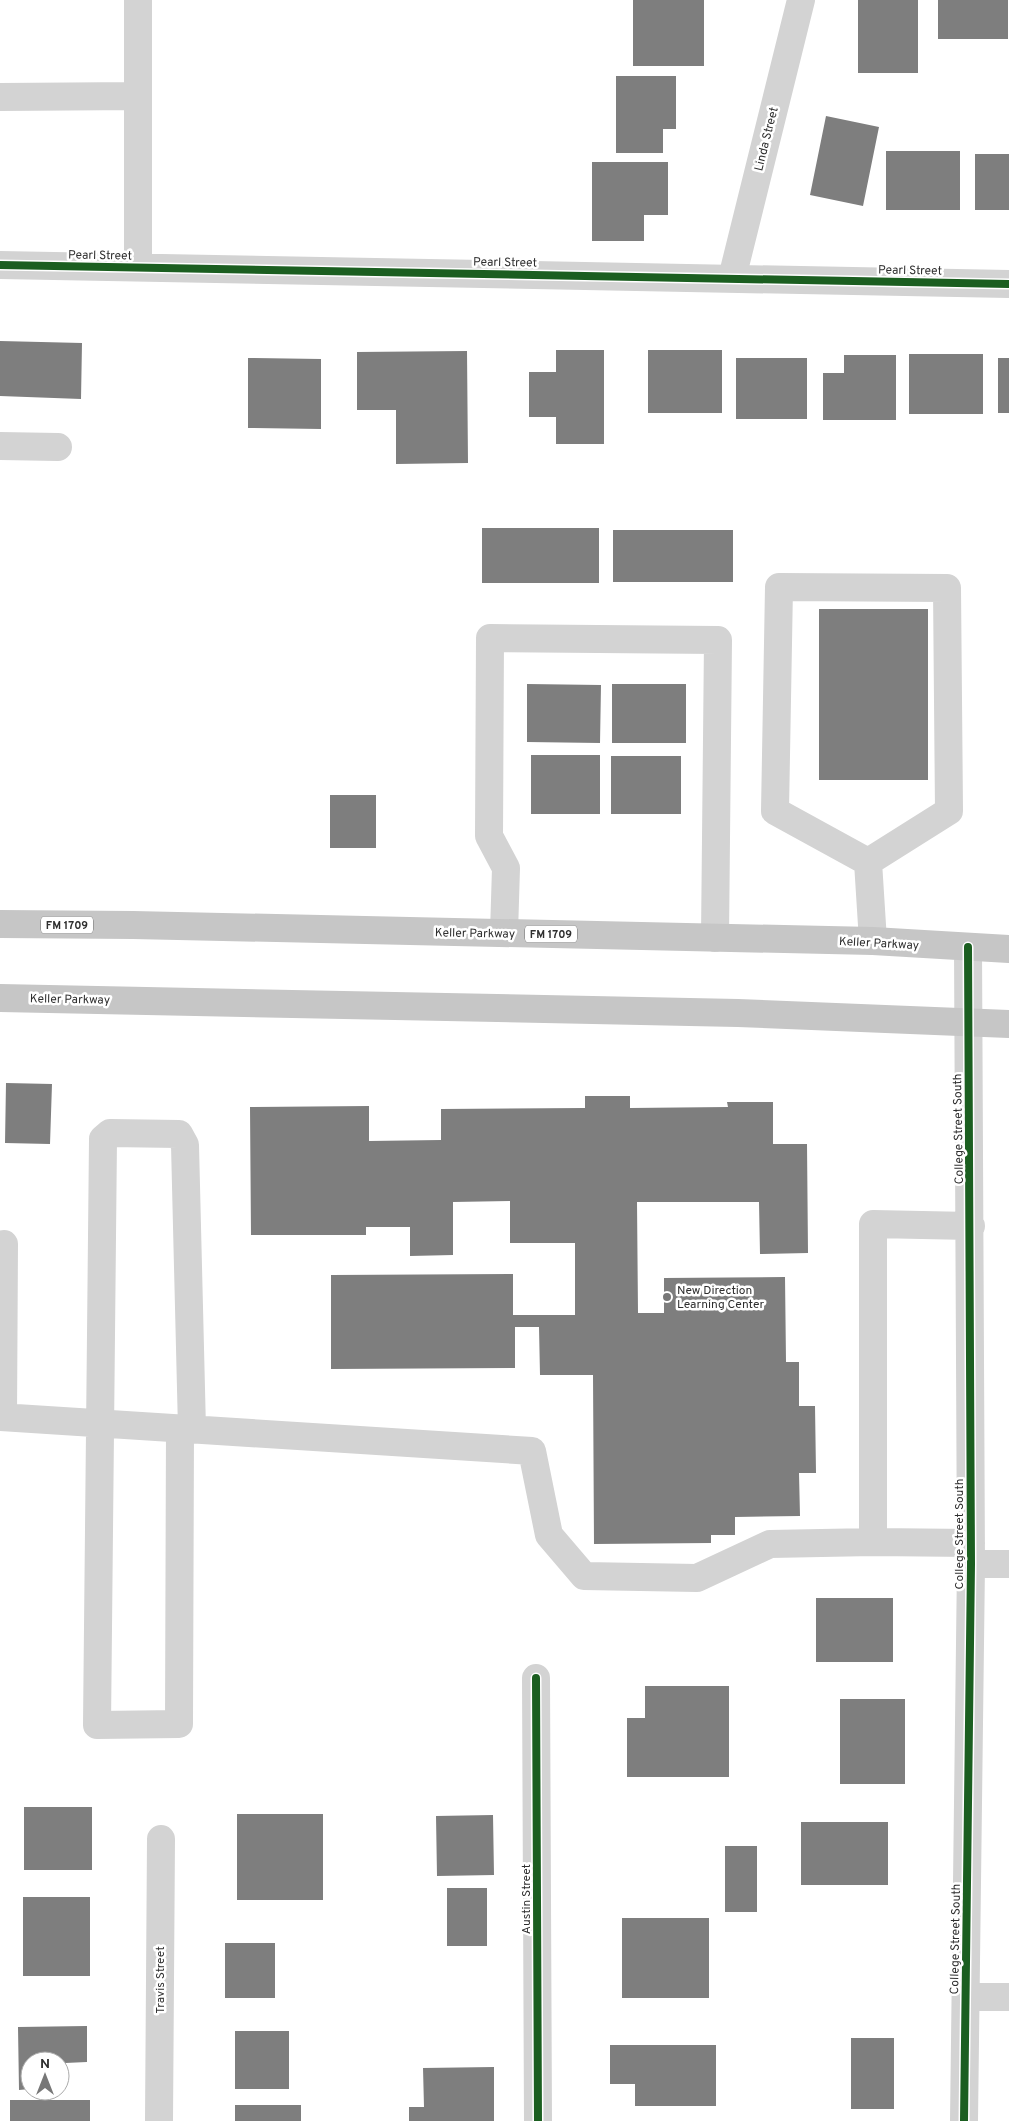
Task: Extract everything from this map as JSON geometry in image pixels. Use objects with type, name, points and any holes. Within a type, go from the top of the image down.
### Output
[{"type":"main road","name":"Keller Parkway","points":[[0,924],[873,941],[1009,949]]},
{"type":"main road","name":"Keller Parkway","points":[[0,998],[688,1012],[1009,1024]]},
{"type":"street","points":[[138,0],[138,267]]},
{"type":"street","name":"Linda Street","points":[[732,278],[800,0]]},
{"type":"street","points":[[0,97],[138,96]]},
{"type":"street","name":"Pearl Street","points":[[0,264],[1009,284]]},
{"type":"street","points":[[0,446],[58,447]]},
{"type":"street","points":[[779,586],[947,588],[950,811],[868,862],[775,811],[779,586]]},
{"type":"street","points":[[504,933],[506,868],[489,836],[490,638],[718,640],[716,938]]},
{"type":"street","points":[[868,862],[873,941]]},
{"type":"street","name":"College Street South","points":[[964,2121],[971,1553],[971,1226],[968,947]]},
{"type":"street","points":[[110,1133],[179,1134],[184,1145],[186,1429],[179,1724],[97,1725],[99,1423],[103,1139],[110,1133]]},
{"type":"street","points":[[873,1542],[873,1224],[971,1226]]},
{"type":"street","points":[[4,1244],[2,1417],[532,1451],[550,1535],[584,1576],[698,1578],[770,1544],[873,1542],[971,1553],[1009,1564]]},
{"type":"street","name":"Austin Street","points":[[536,1678],[538,2121]]},
{"type":"street","name":"Travis Street","points":[[159,2121],[161,1839]]},
{"type":"street","points":[[966,1997],[1009,1997]]},
{"type":"building","points":[[633,0],[704,0],[704,66],[633,66]]},
{"type":"building","points":[[858,0],[918,0],[918,73],[858,73]]},
{"type":"building","points":[[938,0],[1008,0],[1008,39],[938,39]]},
{"type":"building","points":[[616,76],[676,76],[676,129],[663,129],[663,153],[616,153]]},
{"type":"building","points":[[826,116],[879,127],[863,206],[810,195]]},
{"type":"building","points":[[886,151],[960,151],[960,210],[886,210]]},
{"type":"building","points":[[975,154],[1009,154],[1009,210],[975,210]]},
{"type":"building","points":[[592,162],[668,162],[668,215],[644,215],[644,241],[592,241]]},
{"type":"building","points":[[0,341],[82,343],[81,399],[0,396]]},
{"type":"building","points":[[556,350],[604,350],[604,444],[556,444],[556,417],[529,417],[529,372],[556,372]]},
{"type":"building","points":[[648,350],[722,350],[722,413],[648,413]]},
{"type":"building","points":[[467,351],[468,463],[396,464],[396,410],[357,410],[357,352]]},
{"type":"building","points":[[909,354],[983,354],[983,414],[909,414]]},
{"type":"building","points":[[844,355],[896,355],[896,420],[823,420],[823,373],[844,373]]},
{"type":"building","points":[[248,358],[321,359],[321,429],[248,428]]},
{"type":"building","points":[[736,358],[807,358],[807,419],[736,419]]},
{"type":"building","points":[[998,358],[1009,358],[1009,413],[998,413]]},
{"type":"building","points":[[482,528],[599,528],[599,583],[482,583]]},
{"type":"building","points":[[613,530],[733,530],[733,582],[613,582]]},
{"type":"building","points":[[819,609],[928,609],[928,780],[819,780]]},
{"type":"building","points":[[527,684],[601,685],[600,743],[527,742]]},
{"type":"building","points":[[612,684],[686,684],[686,743],[612,743]]},
{"type":"building","points":[[531,755],[600,755],[600,814],[531,814]]},
{"type":"building","points":[[611,756],[681,756],[681,814],[611,814]]},
{"type":"building","points":[[330,795],[376,795],[376,848],[330,848]]},
{"type":"building","points":[[6,1083],[52,1084],[50,1144],[5,1143]]},
{"type":"building","points":[[585,1096],[630,1096],[630,1108],[728,1107],[727,1102],[773,1102],[773,1144],[807,1144],[808,1253],[760,1254],[759,1202],[637,1202],[638,1313],[664,1313],[664,1278],[785,1277],[786,1362],[799,1362],[799,1406],[815,1406],[816,1473],[799,1473],[800,1516],[735,1517],[735,1535],[711,1535],[711,1543],[594,1544],[593,1375],[540,1375],[539,1327],[515,1327],[515,1368],[331,1369],[331,1275],[513,1274],[513,1315],[575,1315],[575,1243],[510,1243],[510,1201],[453,1202],[453,1255],[410,1256],[410,1227],[366,1227],[366,1235],[251,1235],[250,1107],[369,1106],[369,1141],[441,1140],[441,1109],[585,1108]]},
{"type":"building","points":[[816,1598],[893,1598],[893,1662],[816,1662]]},
{"type":"building","points":[[645,1686],[729,1686],[729,1777],[627,1777],[627,1718],[645,1718]]},
{"type":"building","points":[[840,1699],[905,1699],[905,1784],[840,1784]]},
{"type":"building","points":[[24,1807],[92,1807],[92,1870],[24,1870]]},
{"type":"building","points":[[237,1814],[323,1814],[323,1900],[237,1900]]},
{"type":"building","points":[[493,1815],[494,1875],[437,1876],[436,1816]]},
{"type":"building","points":[[801,1822],[888,1822],[888,1885],[801,1885]]},
{"type":"building","points":[[725,1846],[757,1846],[757,1912],[725,1912]]},
{"type":"building","points":[[447,1888],[487,1888],[487,1946],[447,1946]]},
{"type":"building","points":[[23,1897],[90,1897],[90,1976],[23,1976]]},
{"type":"building","points":[[622,1918],[709,1918],[709,1998],[622,1998]]},
{"type":"building","points":[[225,1943],[275,1943],[275,1998],[225,1998]]},
{"type":"building","points":[[87,2026],[87,2062],[70,2063],[70,2051],[20,2051],[19,2090],[18,2027]]},
{"type":"building","points":[[235,2031],[289,2031],[289,2089],[235,2089]]},
{"type":"building","points":[[851,2038],[894,2038],[894,2109],[851,2109]]},
{"type":"building","points":[[610,2045],[716,2045],[716,2106],[635,2106],[635,2084],[610,2084]]},
{"type":"building","points":[[494,2067],[494,2121],[409,2121],[409,2107],[424,2107],[423,2068]]},
{"type":"building","points":[[10,2100],[90,2100],[90,2121],[10,2121]]},
{"type":"building","points":[[235,2105],[301,2105],[301,2121],[235,2121]]},
{"type":"cycle path","points":[[0,265],[1009,284]]},
{"type":"cycle path","points":[[964,2121],[971,1564],[968,947]]},
{"type":"cycle path","points":[[536,1678],[538,2121]]},
{"type":"place","name":"New Direction Learning Center","points":[[667,1297]]}]
